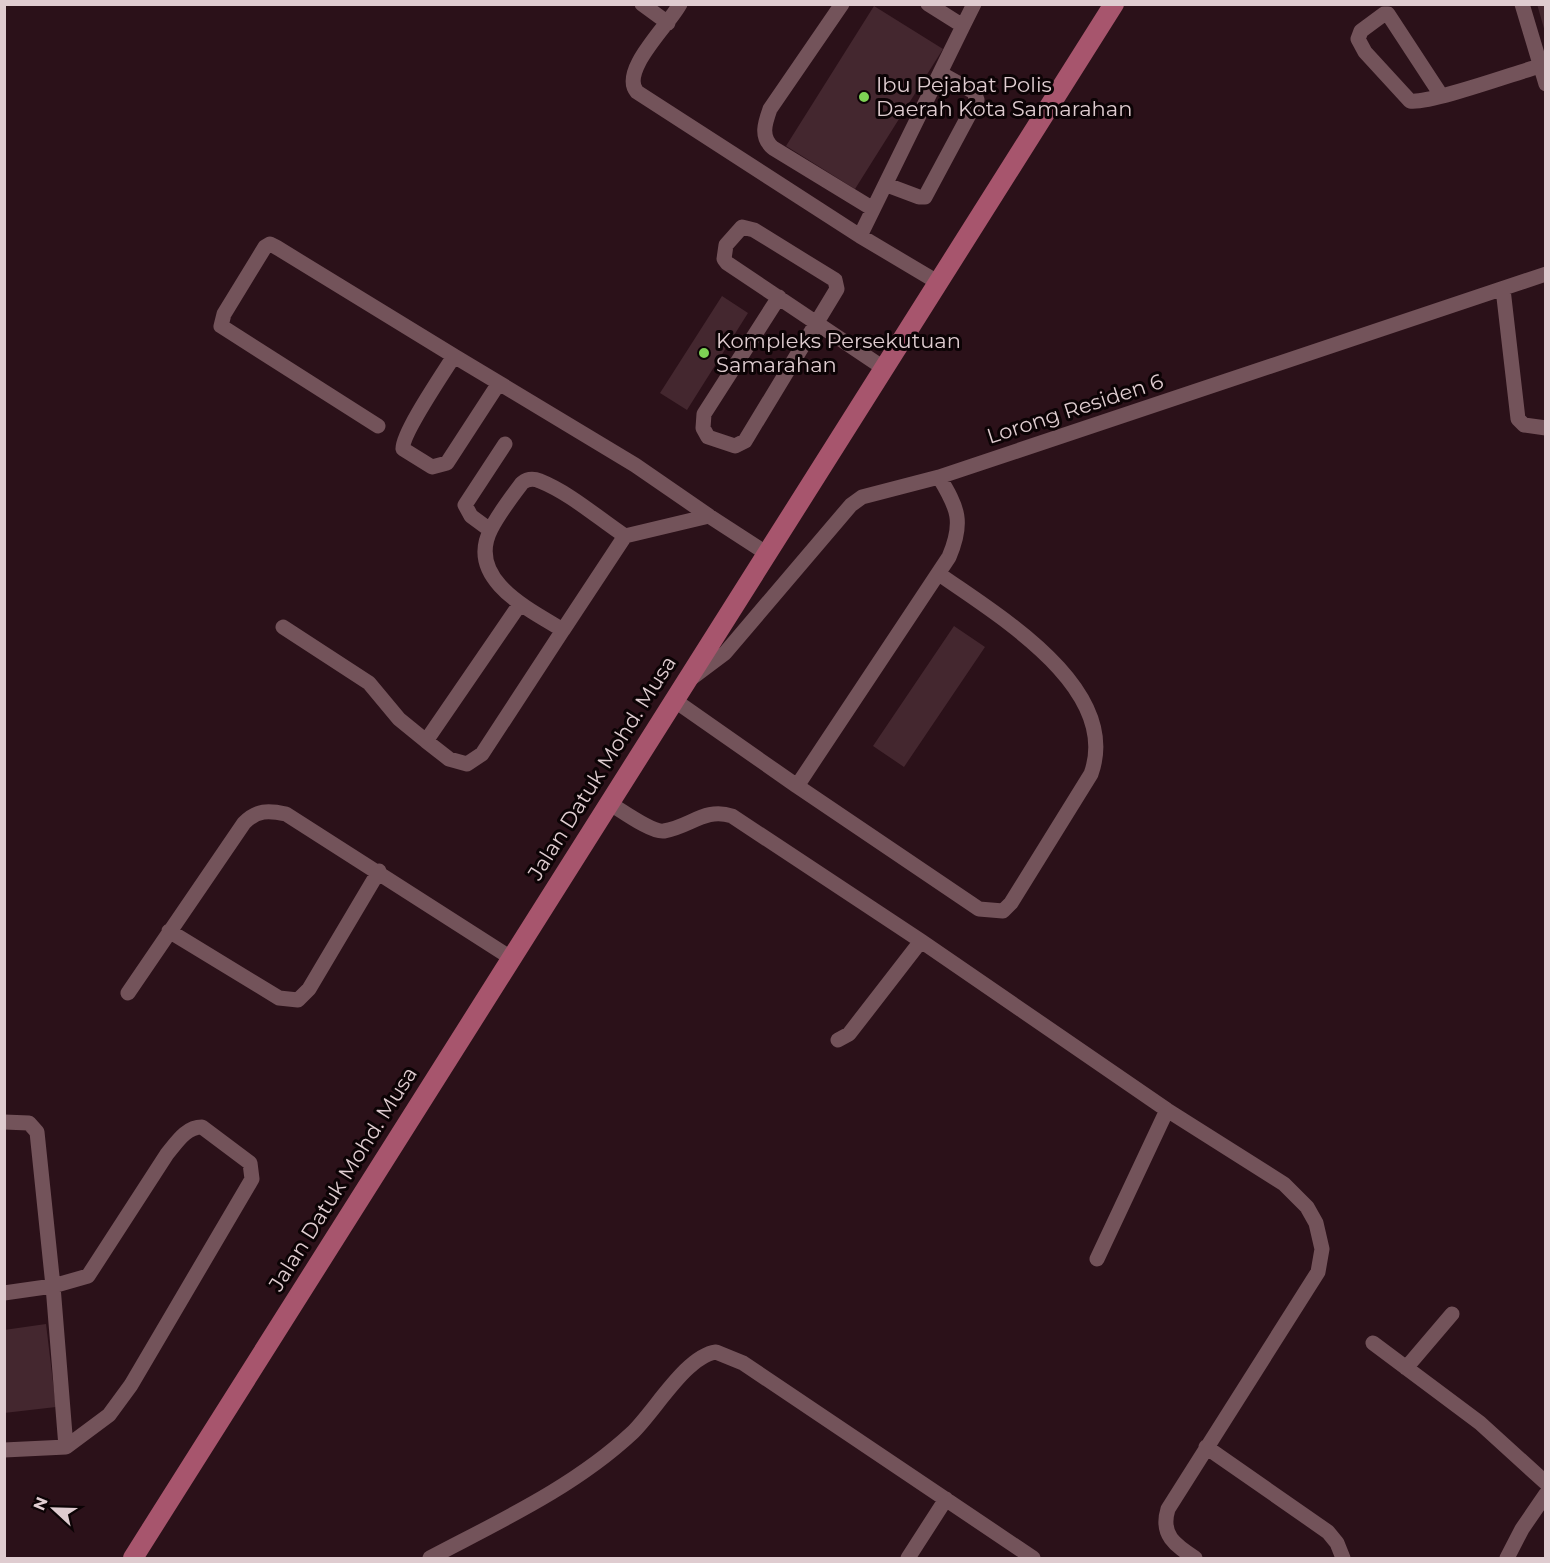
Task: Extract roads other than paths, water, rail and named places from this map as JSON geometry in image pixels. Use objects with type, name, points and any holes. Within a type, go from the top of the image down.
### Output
[{"type":"main road","name":"Jalan Datuk Mohd. Musa","points":[[133,1558],[1114,4]]},
{"type":"street","points":[[642,4],[668,23]]},
{"type":"street","points":[[680,4],[634,67],[631,80],[637,92],[860,236],[939,283]]},
{"type":"street","points":[[842,4],[770,110],[764,125],[765,137],[773,148],[873,209]]},
{"type":"street","points":[[928,4],[963,26]]},
{"type":"street","points":[[860,236],[975,4]]},
{"type":"street","points":[[1522,4],[1545,84]]},
{"type":"street","points":[[1441,95],[1388,14],[1384,14],[1360,31],[1360,44],[1407,100],[1419,102],[1540,66]]},
{"type":"street","points":[[887,185],[919,197],[925,197],[977,100],[974,92],[940,73]]},
{"type":"street","points":[[779,297],[704,414],[703,428],[708,437],[735,446],[745,441],[818,322],[837,289],[836,280],[754,230],[742,227],[726,245],[724,259],[818,322],[885,369]]},
{"type":"street","points":[[378,426],[221,326],[224,314],[265,247],[270,244],[276,247],[635,465],[766,553]]},
{"type":"street","name":"Lorong Residen 6","points":[[679,692],[725,653],[851,506],[862,497],[939,477],[1545,274]]},
{"type":"street","points":[[1503,289],[1518,418],[1524,425],[1545,428]]},
{"type":"street","points":[[454,356],[402,443],[403,449],[410,455],[432,467],[447,463],[499,383]]},
{"type":"street","points":[[490,530],[471,516],[465,506],[505,444]]},
{"type":"street","points":[[797,786],[939,574],[954,546],[959,527],[954,502],[939,477]]},
{"type":"street","points":[[563,630],[506,594],[492,576],[486,554],[490,530],[522,483],[533,479],[557,491],[625,536]]},
{"type":"street","points":[[283,627],[369,683],[399,719],[453,761],[467,764],[482,754],[625,536],[709,516]]},
{"type":"street","points":[[679,692],[797,786],[970,904],[986,911],[1003,911],[1011,903],[1091,774],[1094,763],[1095,735],[1075,688],[1047,654],[1030,639],[939,574]]},
{"type":"street","points":[[426,741],[520,604]]},
{"type":"street","points":[[609,803],[651,827],[664,831],[710,813],[732,816],[921,941],[1167,1110],[1294,1192],[1307,1207],[1316,1223],[1322,1249],[1318,1272],[1305,1296],[1168,1509],[1164,1524],[1168,1538],[1174,1545],[1195,1558]]},
{"type":"street","points":[[128,993],[244,823],[253,814],[260,812],[286,813],[511,958]]},
{"type":"street","points":[[169,931],[279,998],[298,1000],[309,989],[379,871]]},
{"type":"street","points":[[838,1040],[849,1034],[921,941]]},
{"type":"street","points":[[1097,1259],[1167,1110]]},
{"type":"street","points":[[4,1122],[29,1123],[37,1132],[53,1286],[66,1447]]},
{"type":"street","points":[[4,1293],[82,1279],[93,1271],[167,1154],[189,1130],[202,1126],[250,1163],[252,1179],[119,1404],[109,1415],[66,1447],[4,1450]]},
{"type":"street","points":[[1406,1368],[1452,1314]]},
{"type":"street","points":[[1373,1343],[1480,1422],[1545,1483]]},
{"type":"street","points":[[430,1558],[561,1487],[600,1461],[648,1416],[696,1359],[706,1353],[716,1352],[742,1363],[1033,1558]]},
{"type":"street","points":[[1206,1447],[1328,1532],[1341,1549],[1343,1558]]},
{"type":"street","points":[[1507,1558],[1522,1529],[1545,1494]]},
{"type":"street","points":[[908,1558],[946,1499]]},
{"type":"place","name":"Ibu Pejabat Polis Daerah Kota Samarahan","points":[[864,97]]},
{"type":"place","name":"Kompleks Persekutuan Samarahan","points":[[704,353]]}]
